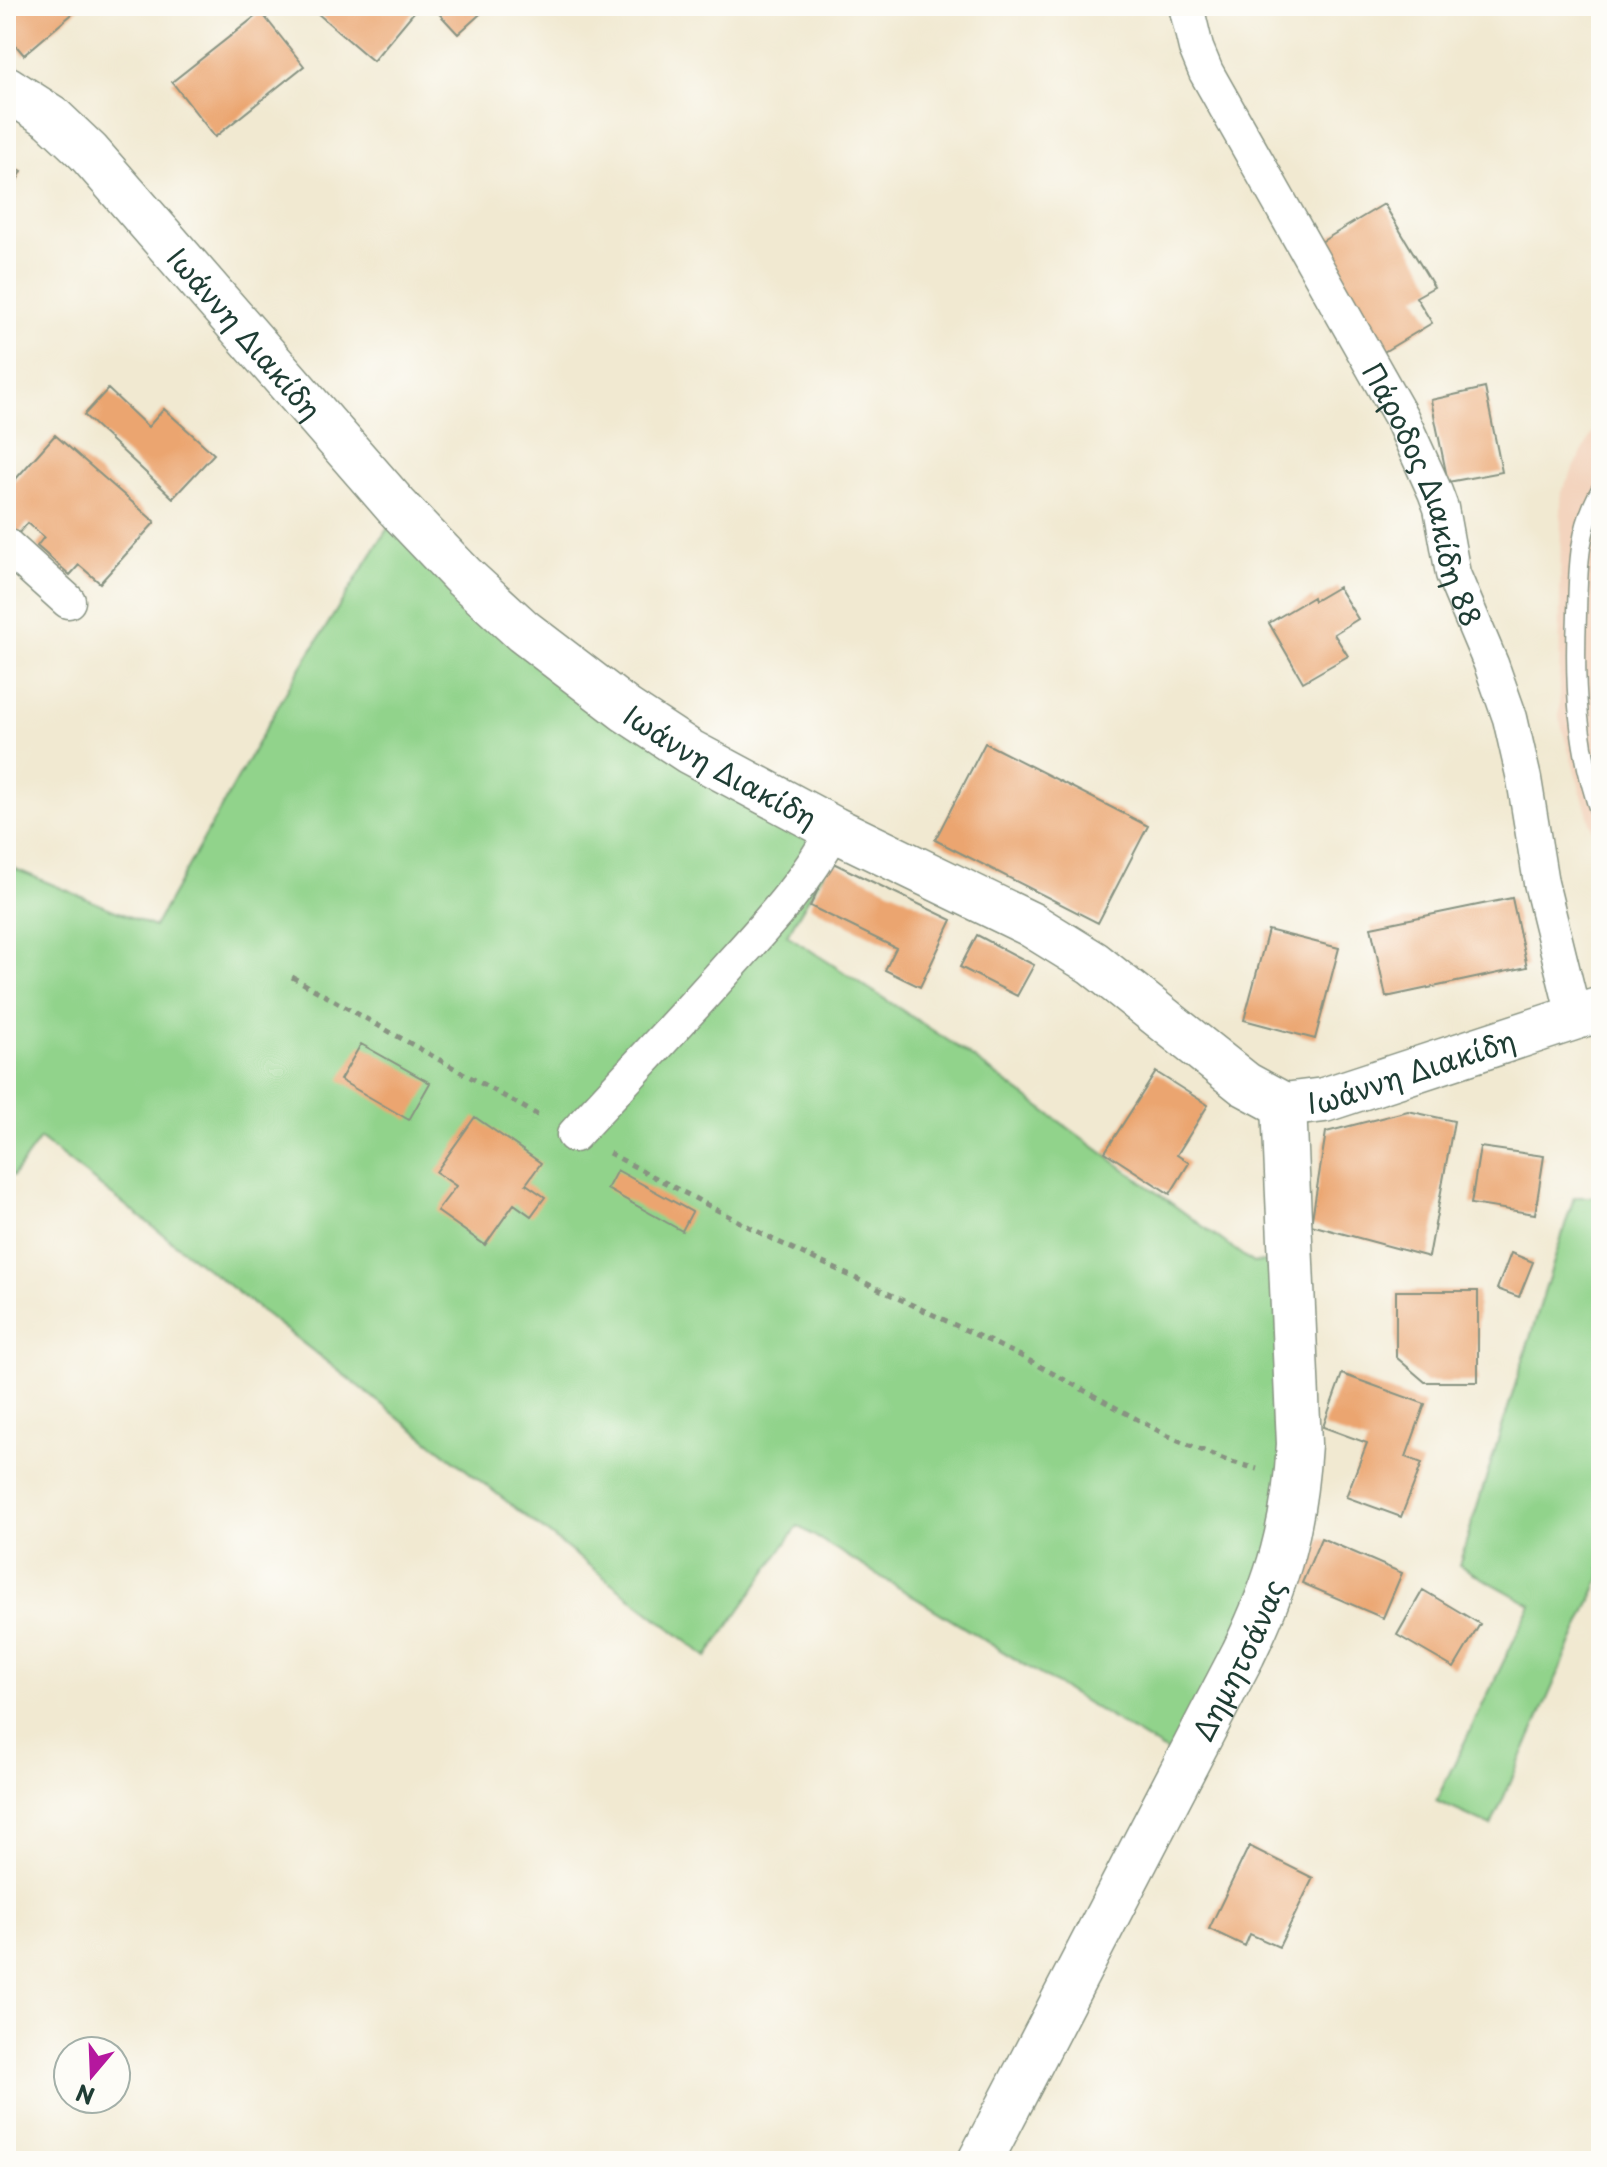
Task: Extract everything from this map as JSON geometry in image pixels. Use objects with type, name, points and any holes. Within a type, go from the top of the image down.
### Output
[{"type":"street","name":"Πάροδος Διακίδη 88","points":[[1186,6],[1196,48],[1206,72],[1401,417],[1438,500],[1453,574],[1497,677],[1514,733],[1543,891],[1587,1012]]},
{"type":"street","name":"Ιωάννη Διακίδη","points":[[6,88],[51,117],[88,152],[396,506],[491,603],[523,631],[626,710],[690,752],[834,829],[1061,941],[1245,1084],[1284,1105],[1324,1100],[1587,1012]]},
{"type":"street","points":[[6,545],[68,601]]},
{"type":"street","points":[[574,1135],[691,1010],[798,888],[818,861],[834,829]]},
{"type":"street","name":"Δημητσάνας","points":[[980,2161],[1263,1614],[1285,1551],[1297,1478],[1298,1398],[1284,1105]]},
{"type":"lane","points":[[1601,489],[1585,523],[1579,551],[1575,681],[1581,737],[1601,816]]},
{"type":"path","points":[[292,977],[574,1135],[772,1239],[1021,1356],[1166,1435],[1225,1460],[1297,1478]]},
{"type":"shaded area","points":[[1601,416],[1601,859],[1559,718],[1561,493]]},
{"type":"green space","points":[[391,523],[841,843],[787,935],[955,1045],[1253,1263],[1280,1261],[1283,1523],[1180,1760],[798,1526],[707,1657],[40,1139],[13,1176],[6,1170],[6,865],[154,927],[293,680]]},
{"type":"green space","points":[[1574,1197],[1601,1197],[1601,1577],[1491,1826],[1436,1801],[1531,1605],[1459,1565]]},
{"type":"building","points":[[6,6],[76,6],[78,9],[24,55],[6,34]]},
{"type":"building","points":[[323,6],[419,6],[373,61],[317,13]]},
{"type":"building","points":[[432,6],[489,6],[458,34]]},
{"type":"building","points":[[261,12],[304,66],[215,137],[172,82]]},
{"type":"building","points":[[6,163],[22,171],[10,194],[6,192]]},
{"type":"building","points":[[1384,204],[1434,287],[1416,297],[1432,323],[1382,353],[1316,245]]},
{"type":"building","points":[[1485,388],[1502,472],[1448,482],[1431,400]]},
{"type":"building","points":[[108,389],[148,427],[164,409],[214,454],[173,498],[84,415]]},
{"type":"building","points":[[55,435],[155,522],[100,583],[79,565],[70,575],[37,546],[44,537],[28,523],[17,535],[6,526],[6,490]]},
{"type":"building","points":[[1338,587],[1358,619],[1334,634],[1348,656],[1303,682],[1269,623],[1313,597],[1314,601]]},
{"type":"building","points":[[985,743],[1148,826],[1098,923],[935,840]]},
{"type":"building","points":[[831,862],[952,920],[920,987],[885,970],[896,948],[810,906]]},
{"type":"building","points":[[1512,898],[1527,967],[1386,997],[1371,927]]},
{"type":"building","points":[[1268,930],[1339,948],[1315,1039],[1244,1020]]},
{"type":"building","points":[[977,935],[1034,965],[1017,996],[960,967]]},
{"type":"building","points":[[361,1044],[430,1083],[409,1120],[340,1080]]},
{"type":"building","points":[[1156,1072],[1208,1105],[1177,1155],[1189,1163],[1170,1194],[1105,1152]]},
{"type":"building","points":[[1408,1111],[1454,1121],[1429,1257],[1311,1225],[1326,1132]]},
{"type":"building","points":[[475,1117],[541,1163],[526,1184],[545,1197],[531,1216],[514,1204],[485,1245],[437,1211],[456,1186],[436,1172]]},
{"type":"building","points":[[1480,1147],[1544,1156],[1535,1214],[1471,1204]]},
{"type":"building","points":[[617,1170],[692,1212],[682,1231],[607,1189]]},
{"type":"building","points":[[1511,1253],[1533,1262],[1519,1297],[1497,1289]]},
{"type":"building","points":[[1396,1291],[1478,1291],[1478,1382],[1425,1382],[1396,1357]]},
{"type":"building","points":[[1342,1374],[1425,1404],[1406,1457],[1422,1463],[1401,1517],[1346,1497],[1367,1443],[1323,1427]]},
{"type":"building","points":[[1321,1538],[1402,1573],[1383,1618],[1302,1583]]},
{"type":"building","points":[[1423,1590],[1480,1624],[1454,1668],[1397,1635]]},
{"type":"building","points":[[1249,1846],[1313,1878],[1279,1947],[1250,1934],[1245,1946],[1209,1929]]}]
